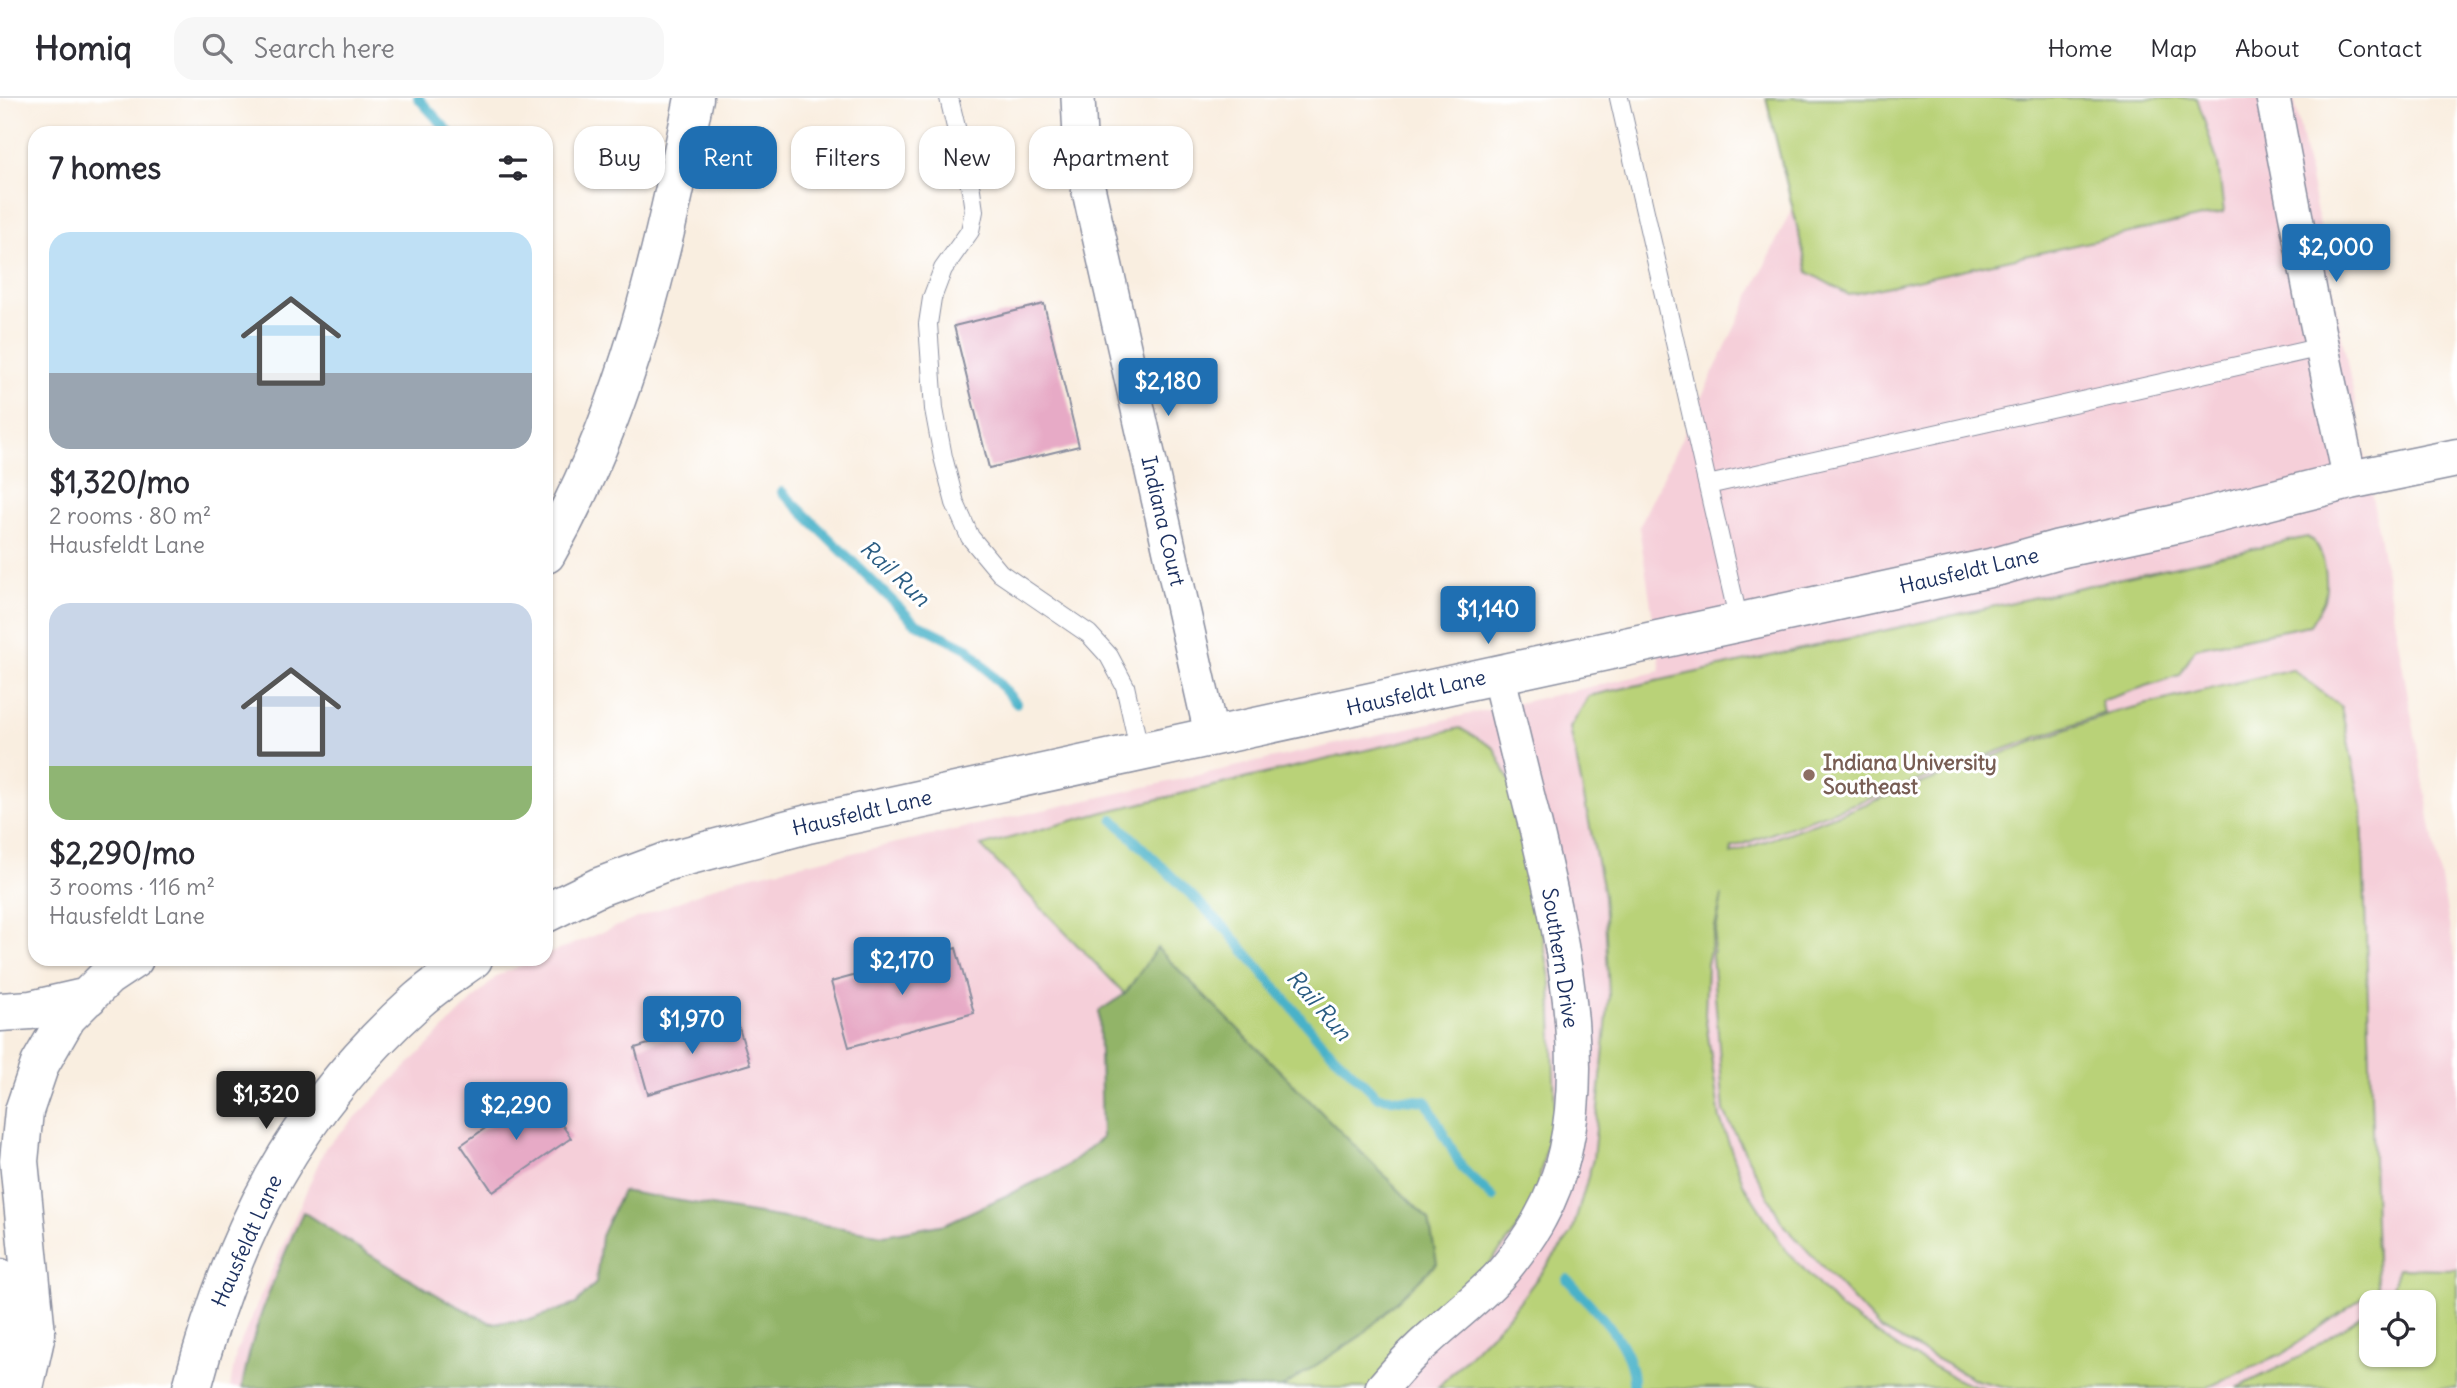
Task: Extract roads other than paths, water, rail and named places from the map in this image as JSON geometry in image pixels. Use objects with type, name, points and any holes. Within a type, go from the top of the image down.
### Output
[{"type":"main road","points":[[553,542],[573,507],[614,411],[647,309],[694,98]]},
{"type":"main road","name":"Hausfeldt Lane","points":[[553,910],[599,887],[667,861],[808,824],[1999,566],[2350,480],[2457,458]]},
{"type":"main road","points":[[24,1388],[36,1334],[19,1161],[24,1111],[40,1064],[67,1017],[107,976],[123,966]]},
{"type":"main road","name":"Hausfeldt Lane","points":[[192,1388],[230,1266],[257,1208],[288,1152],[326,1097],[370,1047],[419,999],[464,966]]},
{"type":"main road","points":[[0,1012],[31,1010],[88,996]]},
{"type":"main road","points":[[0,1278],[13,1388]]},
{"type":"street","name":"Indiana Court","points":[[1078,98],[1081,156],[1212,738]]},
{"type":"street","points":[[2273,98],[2350,480]]},
{"type":"street","name":"Southern Drive","points":[[1382,1388],[1417,1350],[1495,1281],[1540,1219],[1560,1174],[1570,1125],[1573,1038],[1567,975],[1549,884],[1498,674]]},
{"type":"lane","points":[[949,98],[974,211],[970,232],[943,269],[932,298],[928,324],[934,409],[955,503],[970,537],[1000,573],[1089,634],[1109,656],[1125,686],[1140,753]]},
{"type":"lane","points":[[1619,98],[1740,622]]},
{"type":"lane","points":[[1708,485],[2322,347]]},
{"type":"waterway","name":"Rail Run","points":[[418,98],[444,126]]},
{"type":"waterway","name":"Rail Run","points":[[782,492],[914,622],[969,649],[1016,703]]},
{"type":"waterway","name":"Rail Run","points":[[1113,819],[1227,930],[1323,1044],[1378,1097],[1426,1101],[1462,1168],[1493,1198]]},
{"type":"waterway","name":"Rail Run","points":[[1567,1279],[1600,1315],[1620,1343],[1628,1357],[1633,1388]]},
{"type":"place","name":"Indiana University Southeast","points":[[1809,775]]}]
